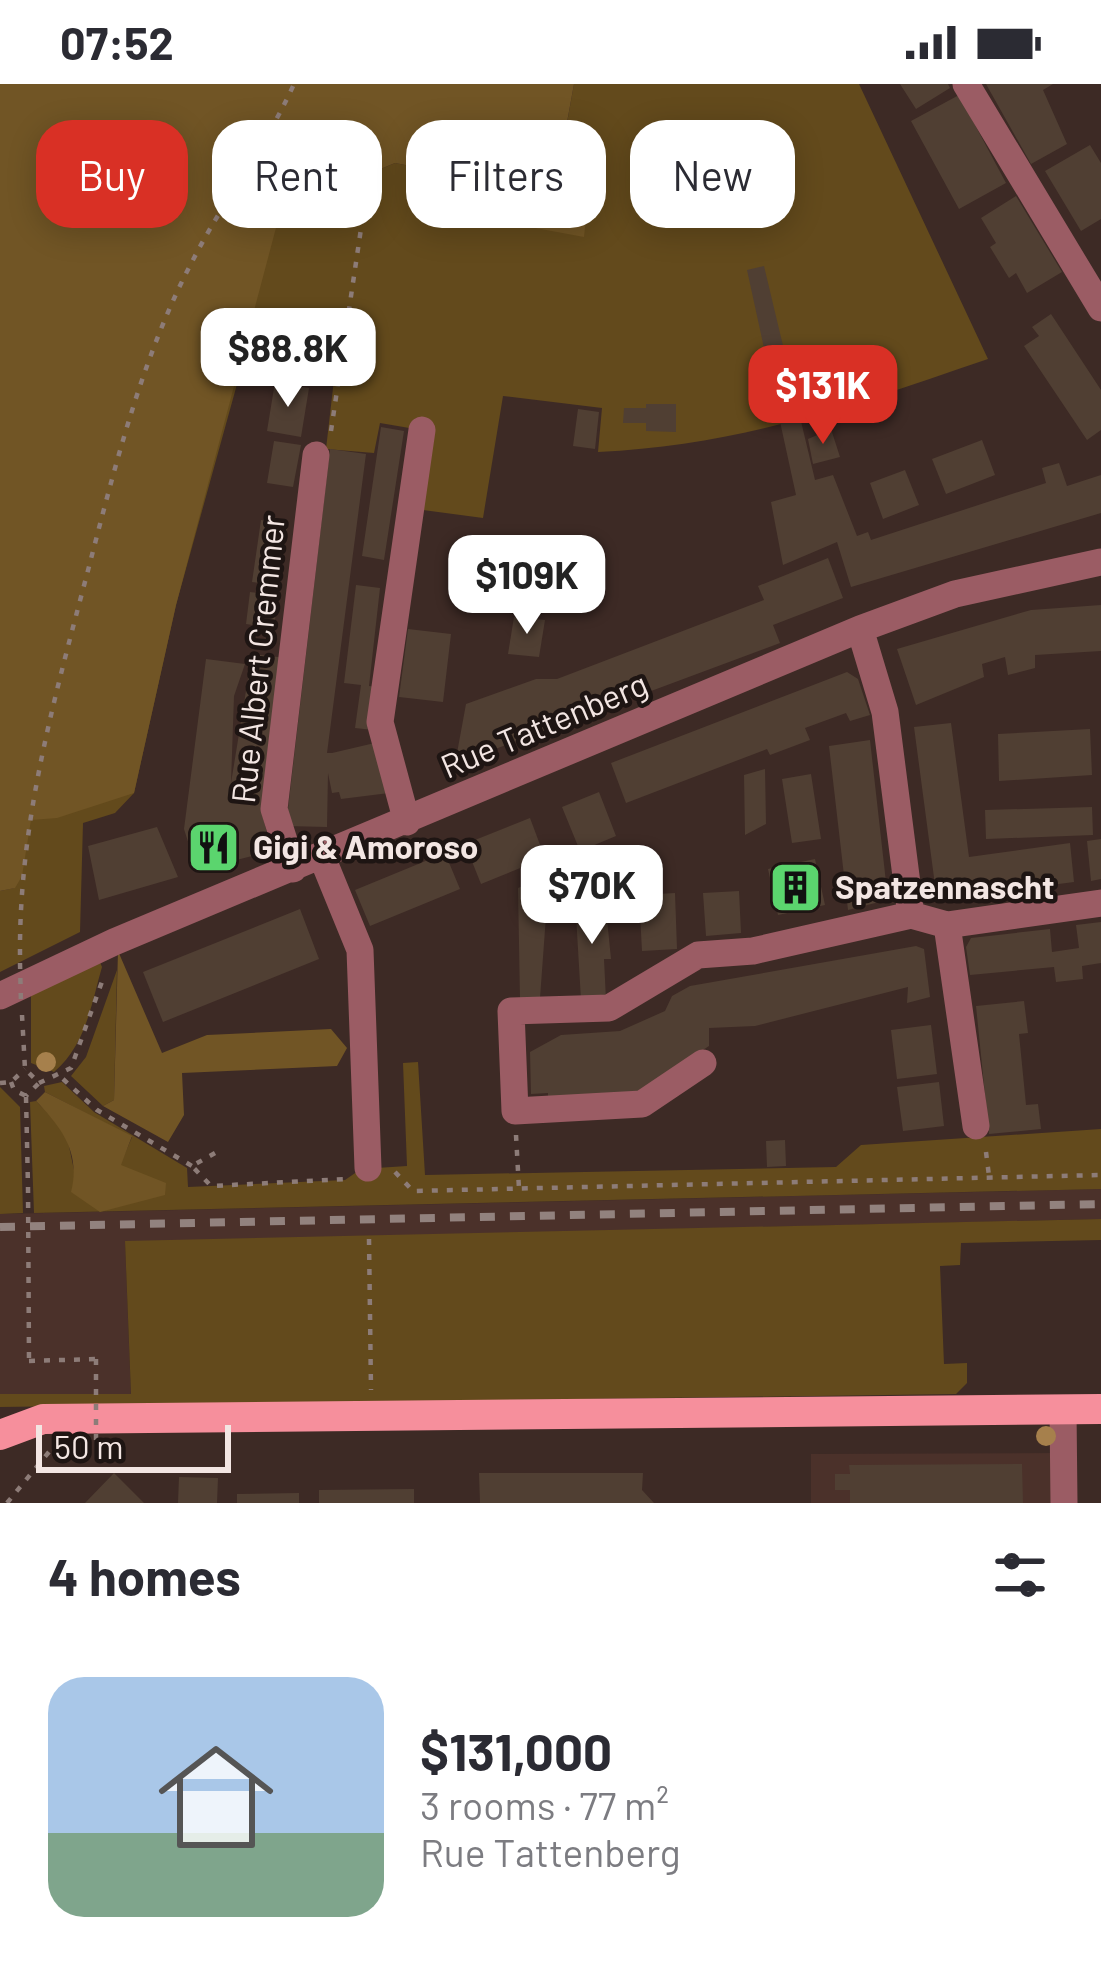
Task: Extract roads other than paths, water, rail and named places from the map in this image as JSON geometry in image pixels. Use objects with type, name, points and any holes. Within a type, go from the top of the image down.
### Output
[{"type":"main road","points":[[0,1435],[43,1419],[1101,1409]]},
{"type":"street","points":[[966,84],[1101,308]]},
{"type":"street","points":[[407,822],[380,722],[422,430]]},
{"type":"street","name":"Rue Albert Cremmer","points":[[293,869],[274,809],[316,455]]},
{"type":"street","name":"Rue Tattenberg","points":[[16,987],[860,629],[955,594],[1101,562]]},
{"type":"street","points":[[860,629],[885,712],[911,915]]},
{"type":"street","points":[[322,857],[360,950],[368,1168]]},
{"type":"street","points":[[703,1063],[642,1104],[515,1125],[511,1011],[609,1008],[698,955],[753,951],[911,915],[947,925],[1101,903]]},
{"type":"street","points":[[947,925],[976,1126]]},
{"type":"street","points":[[1063,1410],[1064,1503]]},
{"type":"railway","points":[[0,1227],[1101,1204]]},
{"type":"place","name":"Gigi & Amoroso","points":[[214,847]]},
{"type":"place","name":"Spatzennascht","points":[[796,887]]}]
